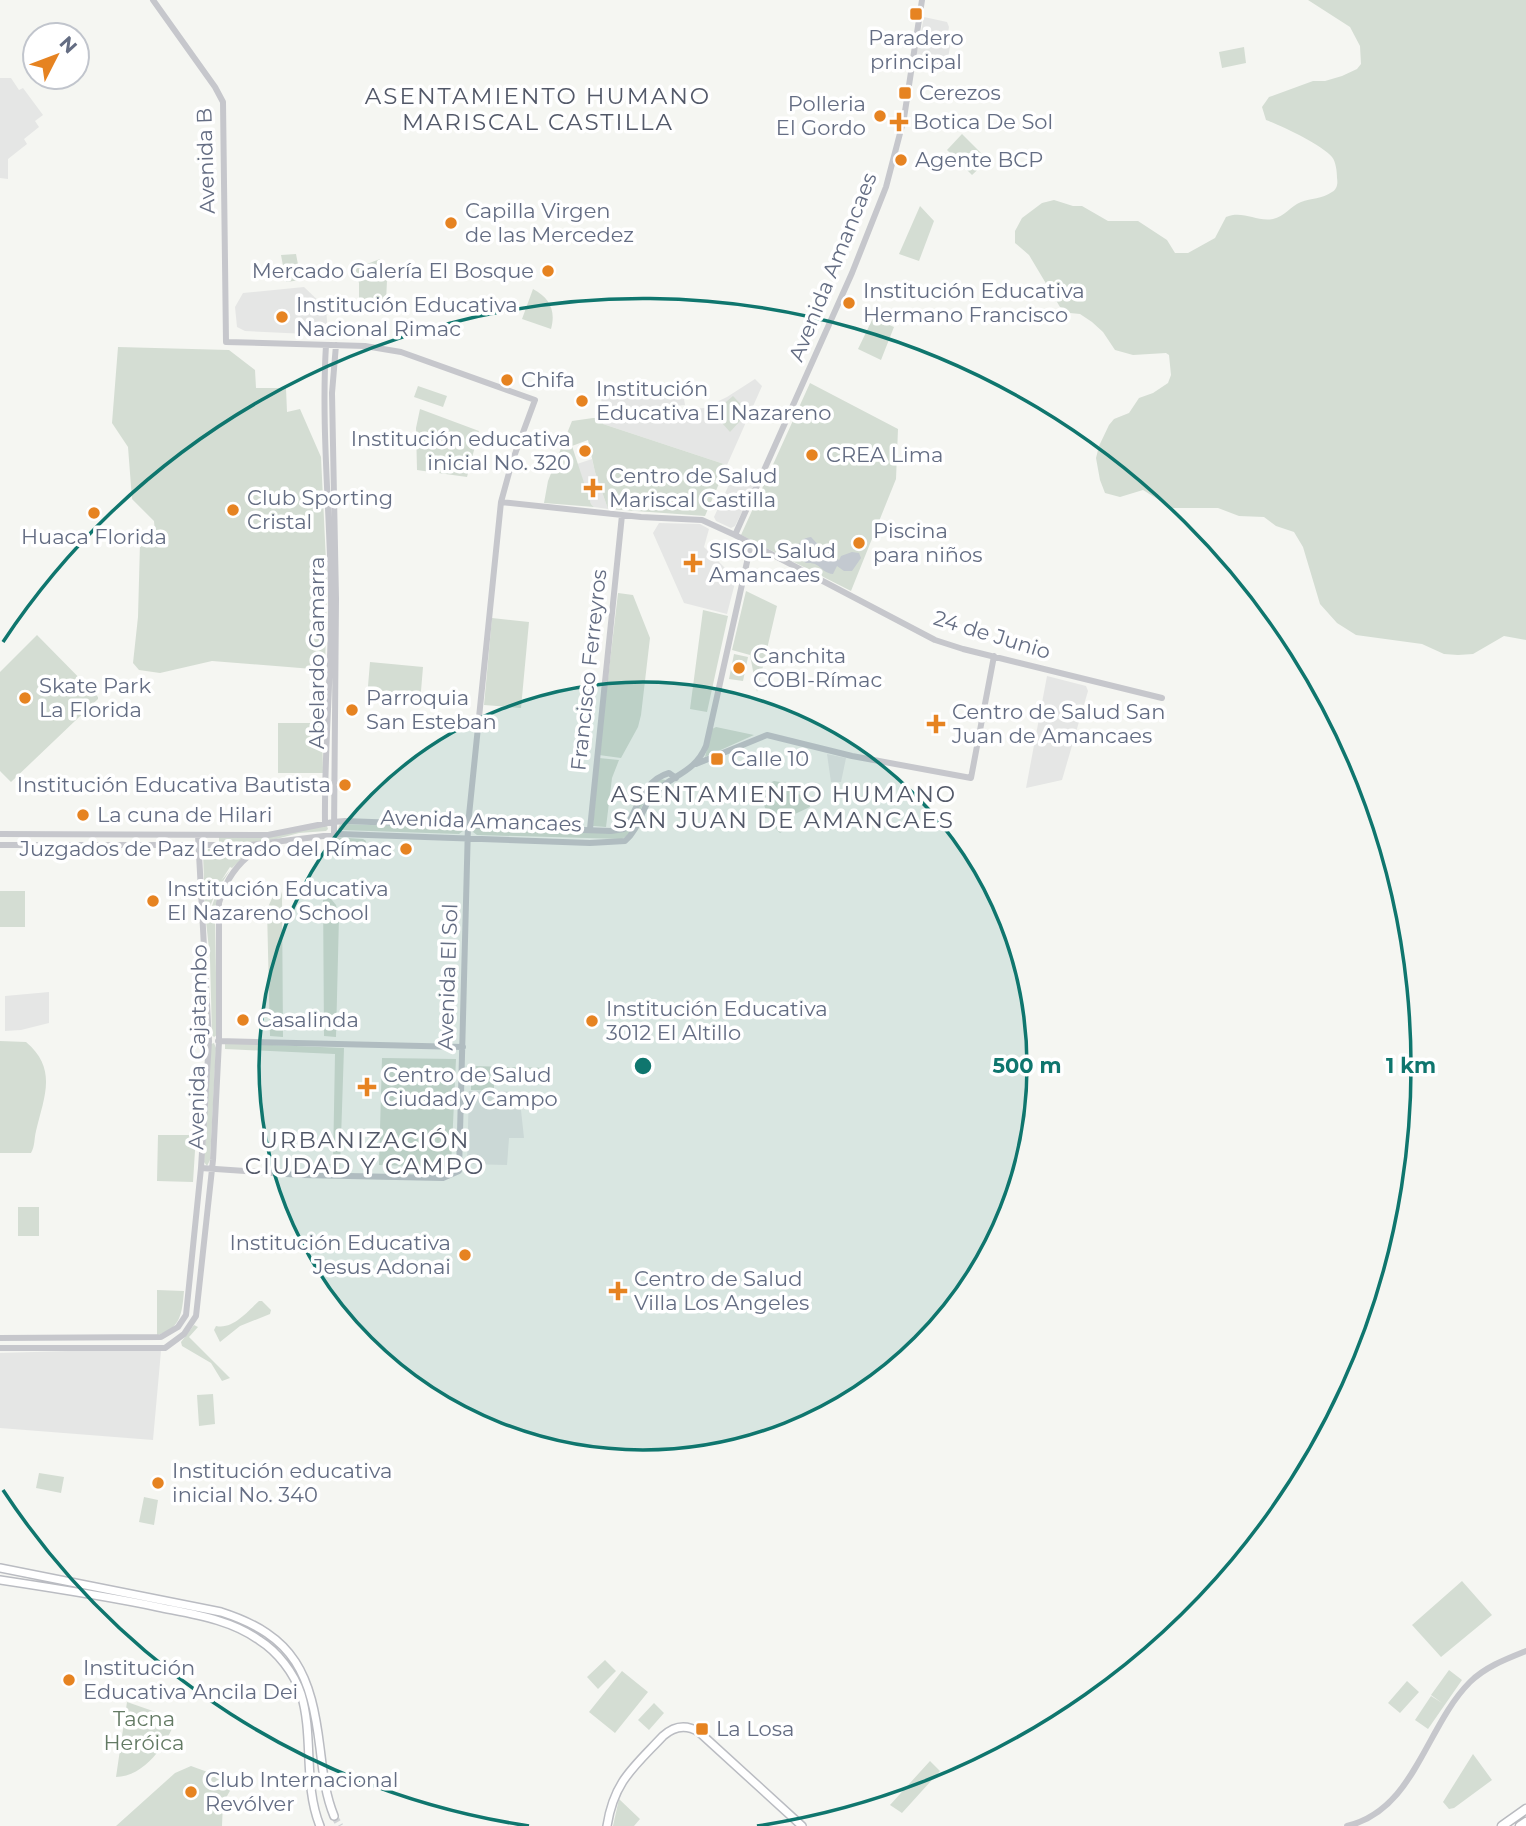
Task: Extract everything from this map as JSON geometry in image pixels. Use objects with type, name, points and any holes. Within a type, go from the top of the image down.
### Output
[{"type":"main road","points":[[0,1568],[104,1587],[234,1616],[259,1628],[285,1648],[302,1672],[312,1696],[324,1783],[334,1816]]},
{"type":"main road","points":[[0,1580],[104,1596],[227,1623],[259,1639],[284,1663],[298,1688],[304,1706],[314,1806],[320,1826]]},
{"type":"main road","points":[[607,1826],[615,1793],[625,1777],[668,1731],[677,1728],[694,1729],[802,1826]]},
{"type":"main road","points":[[1502,1826],[1526,1809]]},
{"type":"main road","points":[[1520,1826],[1526,1822]]},
{"type":"street","name":"Avenida B","points":[[153,0],[223,102],[226,342],[326,345]]},
{"type":"street","name":"Avenida Amancaes","points":[[735,535],[856,264],[886,187],[906,108],[922,0]]},
{"type":"street","points":[[326,345],[336,345]]},
{"type":"street","name":"Abelardo Gamarra","points":[[325,824],[324,775],[331,598],[324,432],[326,345]]},
{"type":"street","name":"Abelardo Gamarra","points":[[334,834],[336,599],[332,393],[336,345]]},
{"type":"street","name":"Avenida El Sol","points":[[212,1169],[301,1175],[443,1178],[459,1171],[470,839],[468,825],[500,502],[536,400],[391,350],[375,346],[336,345]]},
{"type":"street","points":[[324,432],[333,432]]},
{"type":"street","name":"24 de Junio","points":[[500,502],[622,515],[702,520],[935,639],[1162,698]]},
{"type":"street","name":"Francisco Ferreyros","points":[[590,829],[622,515]]},
{"type":"street","points":[[696,764],[706,746],[712,723],[751,544]]},
{"type":"street","name":"Avenida Amancaes","points":[[0,845],[272,843],[334,834],[590,843],[625,841],[634,831],[653,795],[696,764],[767,736],[852,756],[971,778],[993,656]]},
{"type":"street","name":"Avenida Amancaes","points":[[0,834],[268,835],[333,822],[611,831],[624,829],[642,794],[659,777],[668,773],[676,778]]},
{"type":"street","name":"Avenida Cajatambo","points":[[0,1338],[161,1337],[178,1327],[186,1315],[201,1168],[209,1041],[198,835]]},
{"type":"street","name":"Avenida Cajatambo","points":[[0,1349],[165,1348],[184,1334],[196,1316],[212,1169],[219,1041],[219,903],[229,878],[242,862],[257,849],[272,843]]},
{"type":"street","points":[[209,1041],[463,1047]]},
{"type":"street","points":[[201,1168],[212,1169]]},
{"type":"street","points":[[194,1237],[204,1238]]},
{"type":"street","points":[[1347,1826],[1369,1819],[1396,1797],[1450,1708],[1468,1684],[1491,1667],[1526,1651]]},
{"type":"street","points":[[1369,1819],[1374,1826]]},
{"type":"shaded area","points":[[924,17],[947,22],[947,39],[951,42],[946,68],[915,61]]},
{"type":"shaded area","points":[[0,78],[11,78],[19,90],[25,91],[43,115],[35,121],[39,127],[24,139],[27,144],[8,159],[8,179],[0,178]]},
{"type":"shaded area","name":"Institución Educativa Nacional Rimac","points":[[304,287],[326,308],[328,335],[245,331],[237,327],[235,307],[243,293]]},
{"type":"shaded area","points":[[755,379],[762,386],[727,465],[603,424],[603,418],[704,408]]},
{"type":"shaded area","points":[[622,389],[664,389],[684,399],[685,405],[602,413],[601,393]]},
{"type":"shaded area","name":"Centro de Salud Mariscal Castilla","points":[[592,459],[608,509],[591,504],[577,464]]},
{"type":"shaded area","points":[[733,476],[755,486],[735,526],[731,528],[716,521],[714,517]]},
{"type":"shaded area","name":"SISOL Salud Amancaes","points":[[659,523],[700,524],[709,529],[704,547],[736,579],[727,614],[684,603],[653,533]]},
{"type":"shaded area","points":[[811,537],[821,548],[821,557],[831,554],[839,560],[841,556],[852,552],[859,553],[861,558],[852,571],[844,571],[837,566],[833,574],[828,573],[815,564],[806,563],[799,555],[799,544]]},
{"type":"shaded area","points":[[1047,676],[1086,686],[1088,691],[1062,780],[1026,788]]},
{"type":"shaded area","points":[[827,754],[846,758],[841,782],[831,782]]},
{"type":"shaded area","points":[[49,992],[49,1023],[5,1031],[5,996]]},
{"type":"shaded area","points":[[469,1091],[519,1092],[524,1138],[509,1138],[507,1165],[467,1164]]},
{"type":"shaded area","points":[[161,1351],[153,1440],[0,1428],[0,1353]]},
{"type":"green space","points":[[1308,0],[1526,0],[1526,640],[1504,636],[1473,654],[1458,655],[1444,654],[1422,644],[1356,635],[1337,623],[1320,604],[1303,547],[1294,532],[1276,526],[1264,517],[1239,516],[1218,508],[1172,508],[1143,490],[1120,497],[1105,493],[1096,458],[1099,446],[1114,419],[1129,413],[1139,398],[1168,383],[1171,375],[1169,355],[1133,355],[1115,350],[1103,332],[1092,322],[1080,314],[1070,313],[1060,307],[1029,255],[1015,243],[1015,231],[1022,218],[1042,203],[1054,200],[1082,206],[1108,221],[1138,221],[1167,240],[1175,253],[1188,253],[1215,238],[1226,217],[1238,215],[1273,219],[1301,202],[1334,191],[1337,180],[1332,157],[1311,142],[1266,120],[1262,107],[1269,97],[1313,81],[1342,76],[1361,64],[1360,46],[1350,27]]},
{"type":"green space","points":[[1244,47],[1246,63],[1222,68],[1219,52]]},
{"type":"green space","points":[[962,134],[988,160],[972,175],[947,150]]},
{"type":"green space","points":[[920,206],[934,221],[919,261],[899,254]]},
{"type":"green space","points":[[296,254],[301,280],[286,282],[281,255]]},
{"type":"green space","points":[[380,259],[387,280],[386,302],[359,299],[359,283],[354,269]]},
{"type":"green space","points":[[533,289],[544,297],[550,306],[553,316],[551,329],[522,319]]},
{"type":"green space","points":[[873,318],[894,327],[881,360],[858,349]]},
{"type":"green space","name":"Club Sporting Cristal","points":[[118,347],[229,350],[255,370],[256,388],[286,388],[287,412],[300,409],[321,457],[327,582],[325,670],[212,661],[160,673],[139,670],[133,663],[138,617],[140,543],[155,532],[154,521],[132,499],[128,447],[112,423]]},
{"type":"green space","points":[[810,383],[898,429],[896,479],[851,591],[741,535]]},
{"type":"green space","points":[[418,386],[447,396],[443,407],[414,397]]},
{"type":"green space","points":[[733,396],[748,412],[730,432],[713,413]]},
{"type":"green space","points":[[420,409],[479,431],[467,477],[417,470],[416,428]]},
{"type":"green space","points":[[603,418],[603,424],[727,465],[705,516],[608,509],[595,472],[588,440],[572,446],[594,507],[544,503],[548,481],[572,421]]},
{"type":"green space","points":[[746,591],[777,606],[757,692],[750,655],[732,650]]},
{"type":"green space","points":[[618,593],[633,595],[650,638],[641,715],[638,727],[621,758],[599,755]]},
{"type":"green space","points":[[703,610],[728,616],[707,712],[690,709]]},
{"type":"green space","points":[[492,618],[529,622],[521,708],[484,705]]},
{"type":"green space","points":[[37,635],[98,699],[11,782],[0,771],[0,672]]},
{"type":"green space","name":"Canchita COBI-Rímac","points":[[734,654],[748,657],[743,681],[729,679]]},
{"type":"green space","points":[[370,662],[423,667],[420,703],[367,698]]},
{"type":"green space","points":[[278,723],[322,723],[323,773],[278,773]]},
{"type":"green space","points":[[716,727],[754,735],[705,757],[712,729]]},
{"type":"green space","points":[[599,758],[619,760],[612,778],[606,827],[593,826]]},
{"type":"green space","points":[[659,779],[666,780],[646,798],[629,834],[622,839],[477,835],[473,832],[475,828],[623,832],[627,830],[644,794]]},
{"type":"green space","points":[[774,781],[798,785],[797,794],[809,797],[810,807],[784,819],[786,829],[780,833],[772,825],[757,788]]},
{"type":"green space","points":[[340,824],[462,828],[463,831],[459,834],[341,830],[338,829]]},
{"type":"green space","points":[[327,826],[326,831],[299,833],[265,842],[219,842],[219,837],[255,837]]},
{"type":"green space","points":[[333,837],[363,839],[366,841],[365,855],[362,859],[332,840]]},
{"type":"green space","points":[[239,848],[252,849],[230,867],[221,881],[230,870],[222,883],[215,909],[211,909],[220,882],[209,909],[205,909],[203,853],[208,849],[238,849],[241,856]]},
{"type":"green space","points":[[280,888],[283,1037],[270,1036],[267,909],[275,892]]},
{"type":"green space","points":[[323,889],[336,905],[339,916],[336,1037],[324,1036]]},
{"type":"green space","points":[[0,891],[25,891],[25,927],[0,927]]},
{"type":"green space","points":[[205,912],[215,912],[217,1035],[214,1037],[212,1035],[210,958]]},
{"type":"green space","points":[[0,1041],[26,1042],[36,1052],[45,1073],[45,1095],[31,1153],[0,1153]]},
{"type":"green space","points":[[214,1043],[216,1048],[210,1160],[207,1166],[204,1162],[211,1044]]},
{"type":"green space","points":[[225,1043],[344,1048],[340,1169],[305,1169],[305,1165],[333,1164],[335,1054],[225,1049]]},
{"type":"green space","points":[[382,1058],[456,1059],[451,1167],[379,1165]]},
{"type":"green space","points":[[471,1066],[552,1068],[552,1077],[471,1075]]},
{"type":"green space","points":[[471,1077],[494,1077],[494,1091],[471,1090]]},
{"type":"green space","points":[[158,1135],[196,1135],[193,1182],[157,1181]]},
{"type":"green space","points":[[18,1207],[39,1207],[39,1236],[18,1236]]},
{"type":"green space","points":[[157,1290],[184,1291],[181,1313],[176,1324],[157,1335]]},
{"type":"green space","points":[[259,1301],[271,1310],[270,1314],[240,1326],[220,1342],[214,1330],[216,1326],[234,1322]]},
{"type":"green space","points":[[194,1325],[198,1327],[189,1337],[230,1378],[222,1381],[211,1363],[182,1346],[181,1342]]},
{"type":"green space","points":[[213,1394],[215,1424],[199,1426],[197,1395]]},
{"type":"green space","points":[[39,1473],[64,1477],[61,1493],[36,1488]]},
{"type":"green space","points":[[144,1497],[158,1500],[154,1525],[139,1522]]},
{"type":"green space","points":[[1462,1581],[1492,1615],[1441,1657],[1412,1625]]},
{"type":"green space","points":[[605,1660],[616,1671],[598,1689],[587,1677]]},
{"type":"green space","points":[[1449,1670],[1462,1680],[1428,1729],[1415,1720],[1431,1696],[1442,1703],[1431,1695]]},
{"type":"green space","points":[[622,1671],[648,1692],[615,1733],[589,1712]]},
{"type":"green space","points":[[1407,1681],[1419,1692],[1400,1713],[1388,1703]]},
{"type":"green space","name":"Tacna Heróica","points":[[127,1702],[176,1719],[167,1739],[145,1765],[126,1776],[116,1777]]},
{"type":"green space","points":[[654,1703],[664,1713],[649,1730],[638,1720]]},
{"type":"green space","points":[[1473,1754],[1492,1780],[1449,1809],[1443,1802]]},
{"type":"green space","points":[[930,1761],[940,1771],[902,1813],[890,1805]]},
{"type":"green space","name":"Club Internacional Revólver","points":[[191,1766],[235,1782],[223,1803],[222,1826],[116,1826],[175,1773]]},
{"type":"green space","points":[[619,1799],[640,1819],[634,1826],[613,1826]]},
{"type":"tunnel","points":[[334,1816],[340,1826]]},
{"type":"place","name":"Paradero principal","points":[[916,14]]},
{"type":"place","name":"Cerezos","points":[[905,93]]},
{"type":"place","name":"Polleria El Gordo","points":[[880,116]]},
{"type":"place","name":"Botica De Sol","points":[[899,122]]},
{"type":"place","name":"Agente BCP","points":[[901,160]]},
{"type":"place","name":"Capilla Virgen de las Mercedez","points":[[451,223]]},
{"type":"place","name":"Mercado Galería El Bosque","points":[[548,271]]},
{"type":"place","name":"Institución Educativa Hermano Francisco","points":[[849,303]]},
{"type":"place","name":"Institución Educativa Nacional Rimac","points":[[282,317]]},
{"type":"place","name":"Chifa","points":[[507,380]]},
{"type":"place","name":"Institución Educativa El Nazareno","points":[[582,401]]},
{"type":"place","name":"Institución educativa inicial No. 320","points":[[585,451]]},
{"type":"place","name":"CREA Lima","points":[[812,455]]},
{"type":"place","name":"Centro de Salud Mariscal Castilla","points":[[593,488]]},
{"type":"place","name":"Club Sporting Cristal","points":[[233,510]]},
{"type":"place","name":"Huaca Florida","points":[[94,513]]},
{"type":"place","name":"Piscina para niños","points":[[859,543]]},
{"type":"place","name":"SISOL Salud Amancaes","points":[[693,563]]},
{"type":"place","name":"Canchita COBI-Rímac","points":[[739,668]]},
{"type":"place","name":"Skate Park La Florida","points":[[25,698]]},
{"type":"place","name":"Parroquia San Esteban","points":[[352,710]]},
{"type":"place","name":"Centro de Salud San Juan de Amancaes","points":[[936,724]]},
{"type":"place","name":"Calle 10","points":[[717,759]]},
{"type":"place","name":"Institución Educativa Bautista","points":[[345,785]]},
{"type":"place","name":"La cuna de Hilari","points":[[83,815]]},
{"type":"place","name":"Juzgados de Paz Letrado del Rímac","points":[[406,849]]},
{"type":"place","name":"Institución Educativa El Nazareno School","points":[[153,901]]},
{"type":"place","name":"Casalinda","points":[[243,1020]]},
{"type":"place","name":"Institución Educativa 3012 El Altillo","points":[[592,1021]]},
{"type":"place","name":"Centro de Salud Ciudad y Campo","points":[[367,1087]]},
{"type":"place","name":"Institución Educativa Jesus Adonai","points":[[465,1255]]},
{"type":"place","name":"Centro de Salud Villa Los Angeles","points":[[618,1291]]},
{"type":"place","name":"Institución educativa inicial No. 340","points":[[158,1483]]},
{"type":"place","name":"Institución Educativa Ancila Dei","points":[[69,1680]]},
{"type":"place","name":"La Losa","points":[[702,1729]]},
{"type":"place","name":"Club Internacional Revólver","points":[[191,1792]]},
{"type":"district","name":"ASENTAMIENTO HUMANO MARISCAL CASTILLA","points":[[538,109]]},
{"type":"district","name":"ASENTAMIENTO HUMANO SAN JUAN DE AMANCAES","points":[[784,807]]},
{"type":"district","name":"URBANIZACIÓN CIUDAD Y CAMPO","points":[[365,1153]]}]
